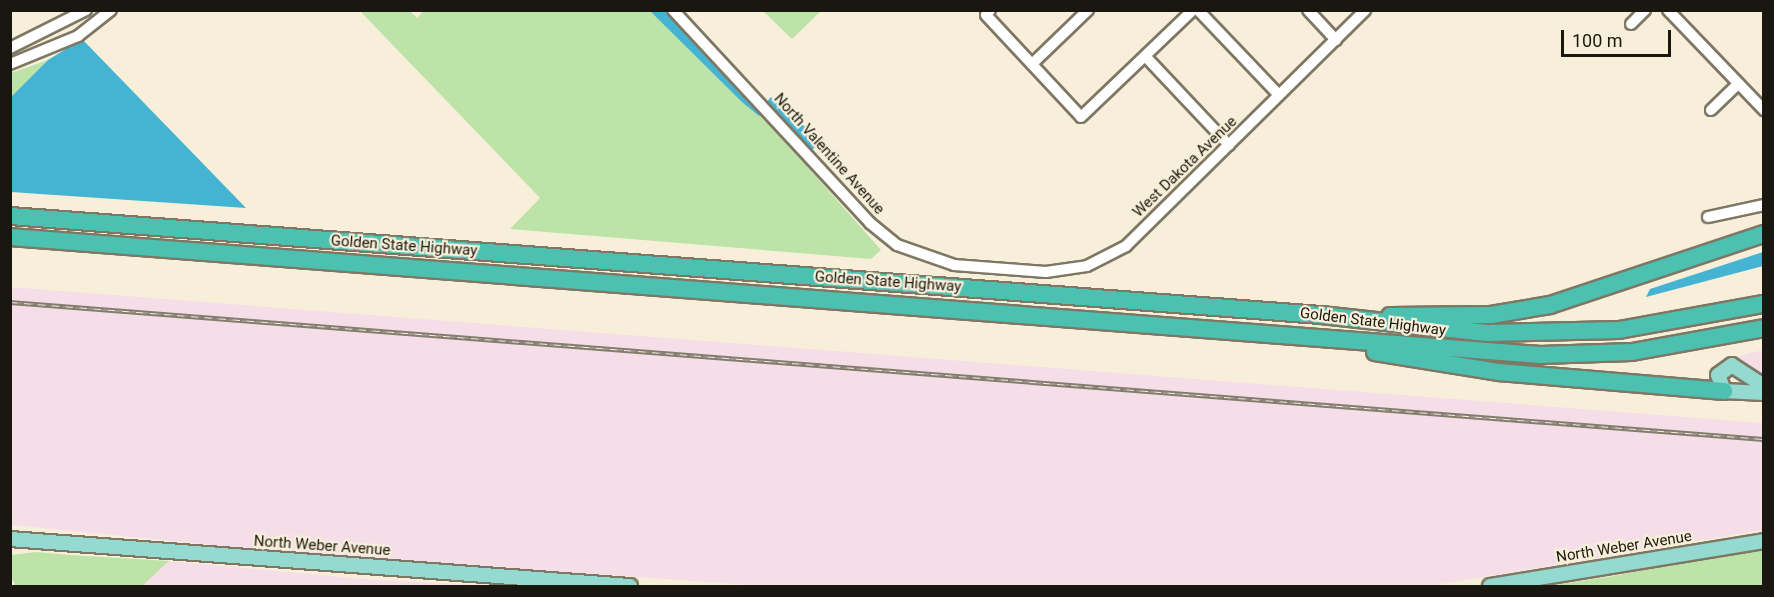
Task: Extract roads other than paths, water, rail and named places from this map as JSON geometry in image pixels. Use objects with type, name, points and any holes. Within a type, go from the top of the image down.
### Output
[{"type":"highway","name":"Golden State Highway","points":[[10,216],[1321,315],[1414,329],[1531,335],[1670,324],[1764,304]]},
{"type":"highway","points":[[1321,315],[1464,317],[1521,311],[1764,234]]},
{"type":"highway","name":"Golden State Highway","points":[[10,237],[1301,336],[1587,354],[1681,346],[1764,328]]},
{"type":"highway","points":[[1301,336],[1498,372],[1724,391]]},
{"type":"main road","points":[[1764,386],[1729,365],[1718,375],[1724,391],[1764,393]]},
{"type":"main road","name":"North Weber Avenue","points":[[10,539],[630,586]]},
{"type":"main road","name":"North Weber Avenue","points":[[1490,586],[1764,541]]},
{"type":"street","points":[[66,10],[74,20]]},
{"type":"street","points":[[10,48],[74,20],[86,10]]},
{"type":"street","points":[[10,64],[78,36],[111,10]]},
{"type":"street","name":"North Valentine Avenue","points":[[673,10],[881,233],[933,261],[991,268]]},
{"type":"street","points":[[1032,64],[1088,10]]},
{"type":"street","points":[[988,13],[1081,117],[1193,10]]},
{"type":"street","points":[[1198,10],[1279,95]]},
{"type":"street","points":[[1308,10],[1336,40]]},
{"type":"street","name":"West Dakota Avenue","points":[[991,268],[1069,270],[1110,256],[1229,145],[1365,10]]},
{"type":"street","points":[[1631,24],[1645,10]]},
{"type":"street","points":[[1668,10],[1764,110]]},
{"type":"street","points":[[1146,57],[1229,145]]},
{"type":"street","points":[[1711,110],[1738,84]]},
{"type":"street","points":[[1708,217],[1764,205]]},
{"type":"water","points":[[650,11],[668,11],[765,111],[759,116],[742,102]]},
{"type":"water","points":[[82,39],[246,208],[11,192],[11,97],[48,60]]},
{"type":"water","points":[[771,97],[786,114],[824,139],[812,150],[766,103]]},
{"type":"water","points":[[1763,252],[1763,266],[1646,297],[1650,289]]},
{"type":"railway","points":[[10,302],[1764,439]]}]
